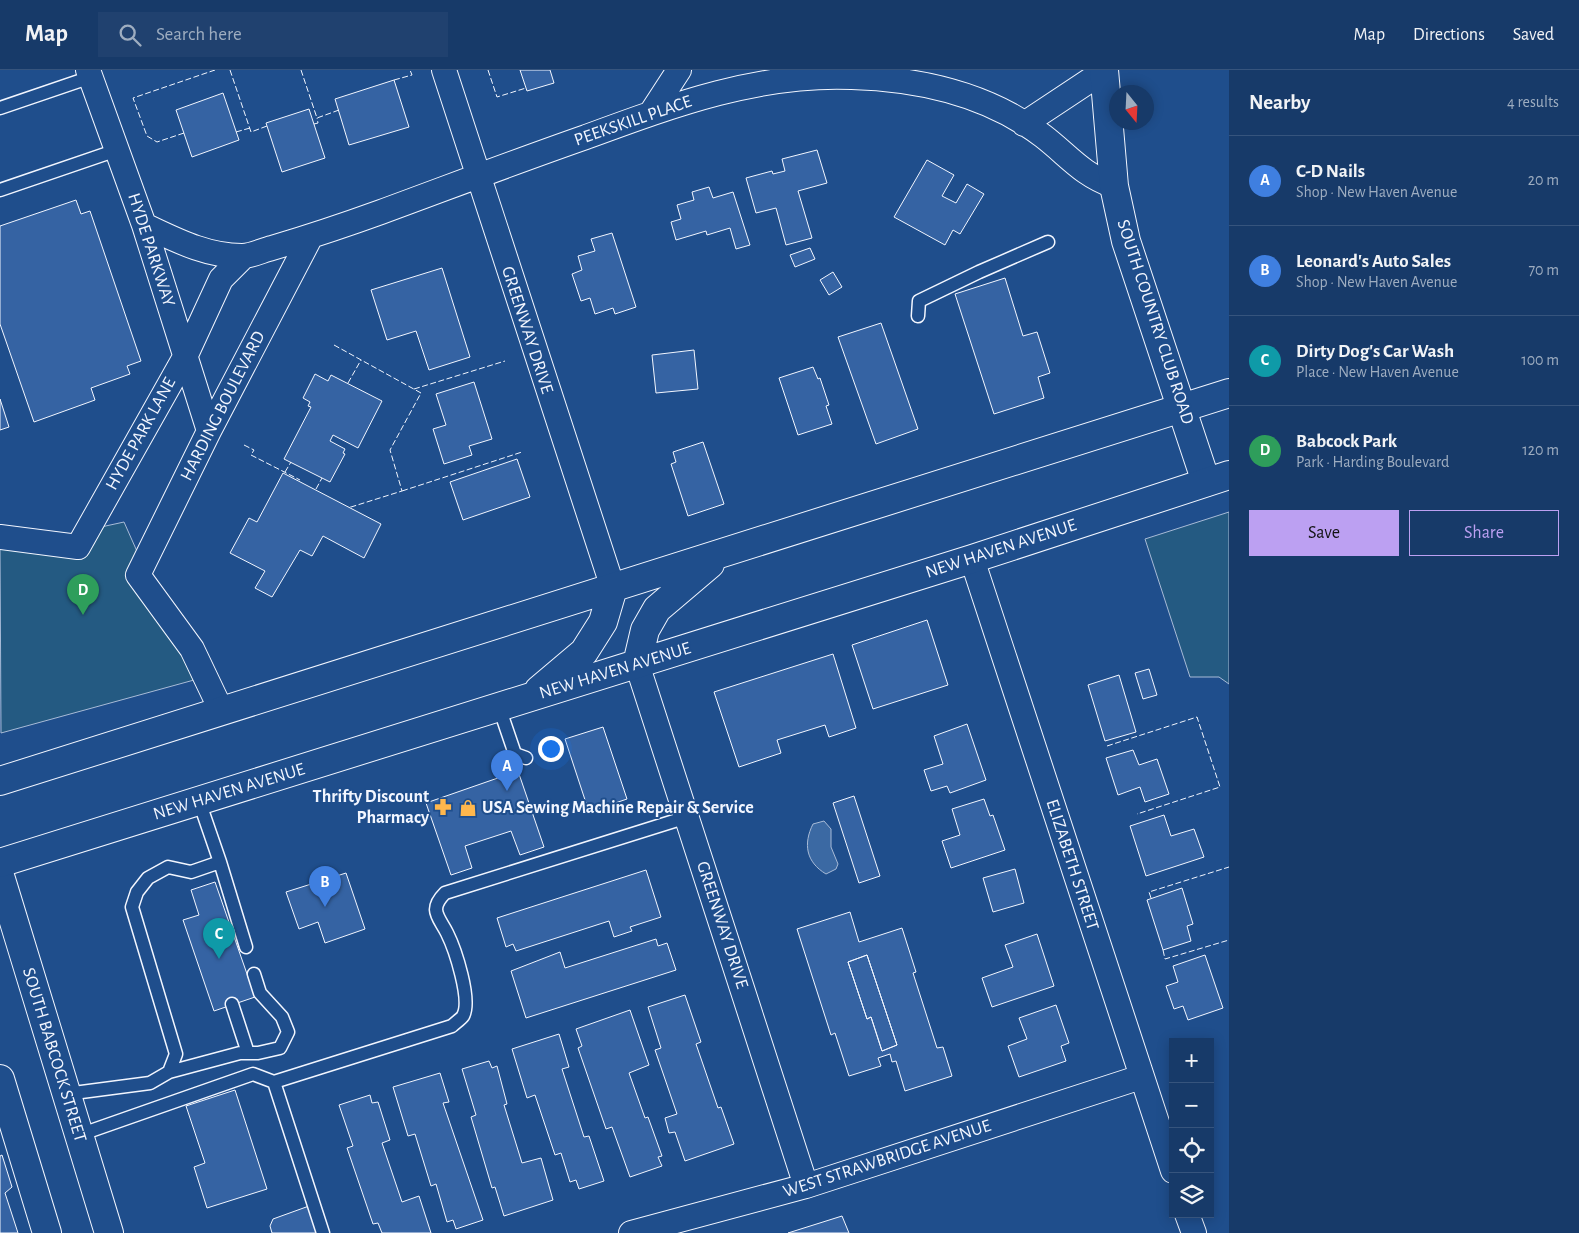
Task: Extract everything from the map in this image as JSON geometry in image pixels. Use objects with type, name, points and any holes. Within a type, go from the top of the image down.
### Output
[{"type":"main road","name":"SOUTH COUNTRY CLUB ROAD","points":[[1104,70],[1114,186],[1126,241],[1182,408],[1218,478]]},
{"type":"main road","points":[[0,781],[718,556],[1229,393]]},
{"type":"main road","name":"NEW HAVEN AVENUE","points":[[0,863],[972,559],[1218,478]]},
{"type":"main road","points":[[637,664],[645,630],[657,609],[718,556]]},
{"type":"main road","points":[[530,697],[584,652],[603,622],[613,588]]},
{"type":"main road","name":"SOUTH BABCOCK STREET","points":[[0,876],[109,1233]]},
{"type":"main road","points":[[0,1079],[47,1233]]},
{"type":"street","name":"GREENWAY DRIVE","points":[[444,70],[477,177],[613,588]]},
{"type":"street","points":[[651,113],[679,70]]},
{"type":"street","points":[[1024,124],[1104,70]]},
{"type":"street","name":"HYDE PARKWAY","points":[[90,74],[144,225],[209,431]]},
{"type":"street","name":"PEEKSKILL PLACE","points":[[144,225],[195,249],[244,256],[310,238],[651,113],[788,74],[893,79],[930,85],[1000,108],[1042,135],[1092,178],[1114,186]]},
{"type":"street","name":"HARDING BOULEVARD","points":[[222,712],[192,649],[138,575],[209,431],[310,238]]},
{"type":"street","name":"HYDE PARK LANE","points":[[0,537],[78,546],[185,356],[221,279],[244,256]]},
{"type":"street","name":"ELIZABETH STREET","points":[[972,559],[1169,1159]]},
{"type":"street","name":"GREENWAY DRIVE","points":[[637,664],[806,1186]]},
{"type":"street","name":"WEST STRAWBRIDGE AVENUE","points":[[631,1233],[806,1186],[1141,1077]]},
{"type":"street","points":[[1189,1218],[1194,1233]]},
{"type":"lane","points":[[0,108],[90,74]]},
{"type":"lane","points":[[0,190],[117,150]]},
{"type":"lane","points":[[918,316],[919,301],[1048,242]]},
{"type":"lane","points":[[499,707],[515,754],[526,758]]},
{"type":"lane","points":[[200,801],[246,947]]},
{"type":"lane","points":[[79,1135],[253,1074],[274,1082],[452,1026],[463,1016],[466,1000],[463,983],[447,933],[438,921],[436,910],[438,900],[445,893],[687,817]]},
{"type":"lane","points":[[169,1072],[176,1054],[132,907],[138,892],[148,878],[168,867],[192,878],[220,862]]},
{"type":"lane","points":[[66,1094],[150,1083],[169,1072],[248,1053],[280,1048],[288,1032],[282,1017],[260,993],[254,974]]},
{"type":"lane","points":[[232,1004],[248,1053]]},
{"type":"lane","points":[[274,1082],[323,1233]]},
{"type":"shaded area","points":[[1229,512],[1229,684],[1219,677],[1190,677],[1145,539]]},
{"type":"shaded area","points":[[124,522],[194,680],[1,733],[0,549]]},
{"type":"shaded area","points":[[824,821],[831,829],[831,847],[838,864],[836,869],[826,874],[810,858],[807,845],[813,824]]},
{"type":"building","points":[[520,70],[550,70],[554,83],[527,91]]},
{"type":"building","points":[[394,80],[409,127],[349,145],[335,99]]},
{"type":"building","points":[[223,93],[239,140],[192,157],[176,110]]},
{"type":"building","points":[[309,109],[325,158],[282,172],[266,123]]},
{"type":"building","points":[[817,150],[827,183],[798,191],[812,238],[786,245],[776,208],[756,213],[746,178],[772,171],[773,174],[785,171],[782,159]]},
{"type":"building","points":[[927,160],[954,175],[942,196],[956,203],[967,184],[984,194],[960,234],[953,230],[945,245],[894,217]]},
{"type":"building","points":[[709,187],[713,198],[733,192],[750,245],[736,249],[730,228],[707,235],[706,231],[676,240],[671,222],[681,219],[677,205],[694,200],[692,192]]},
{"type":"building","points":[[76,200],[81,214],[90,211],[141,361],[127,366],[130,374],[91,388],[95,400],[34,422],[0,324],[0,226]]},
{"type":"building","points":[[612,233],[636,307],[615,314],[613,308],[595,314],[590,298],[581,301],[572,274],[582,270],[578,256],[595,251],[591,239]]},
{"type":"building","points":[[810,248],[815,259],[795,267],[790,255]]},
{"type":"building","points":[[442,268],[470,357],[429,370],[416,331],[387,340],[371,290]]},
{"type":"building","points":[[833,272],[842,287],[829,295],[820,280]]},
{"type":"building","points":[[1005,278],[1023,336],[1037,332],[1050,373],[1038,377],[1044,398],[994,414],[955,294]]},
{"type":"building","points":[[881,323],[918,429],[876,444],[838,337]]},
{"type":"building","points":[[694,350],[698,389],[656,393],[652,355]]},
{"type":"building","points":[[813,367],[818,379],[820,378],[829,405],[826,406],[832,424],[798,435],[779,378]]},
{"type":"building","points":[[315,374],[328,381],[331,375],[382,401],[358,448],[333,435],[330,441],[345,449],[343,453],[345,454],[330,482],[284,459],[311,407],[308,406],[310,402],[303,398]]},
{"type":"building","points":[[474,382],[492,439],[469,446],[472,455],[444,464],[433,429],[446,425],[436,394]]},
{"type":"building","points":[[0,399],[9,427],[0,430]]},
{"type":"building","points":[[703,442],[724,504],[688,516],[671,464],[676,462],[673,452]]},
{"type":"building","points":[[517,459],[530,497],[463,520],[450,482]]},
{"type":"building","points":[[283,473],[381,524],[364,558],[323,536],[312,556],[300,550],[272,597],[255,588],[265,571],[230,553],[249,518],[257,522]]},
{"type":"building","points":[[927,620],[948,685],[873,709],[852,645]]},
{"type":"building","points":[[833,654],[856,728],[829,737],[825,725],[777,740],[781,753],[739,767],[714,692]]},
{"type":"building","points":[[1149,669],[1157,695],[1143,699],[1135,673]]},
{"type":"building","points":[[1119,675],[1136,732],[1105,741],[1088,685]]},
{"type":"building","points":[[967,724],[986,780],[950,793],[947,786],[931,791],[924,770],[943,764],[934,736]]},
{"type":"building","points":[[603,727],[627,799],[589,812],[565,739]]},
{"type":"building","points":[[1133,750],[1139,765],[1157,759],[1169,794],[1145,802],[1140,787],[1118,795],[1106,758]]},
{"type":"building","points":[[518,771],[544,847],[520,855],[511,831],[465,846],[472,868],[451,875],[426,803]]},
{"type":"building","points":[[854,796],[880,876],[859,883],[833,803]]},
{"type":"building","points":[[984,799],[990,816],[993,815],[1005,850],[951,868],[942,841],[960,835],[952,809]]},
{"type":"building","points":[[1164,815],[1171,836],[1194,829],[1204,857],[1146,876],[1130,826]]},
{"type":"building","points":[[1015,869],[1024,903],[993,912],[983,878]]},
{"type":"building","points":[[646,870],[661,917],[630,927],[632,931],[614,937],[609,921],[516,951],[513,944],[506,947],[497,918]]},
{"type":"building","points":[[346,873],[365,929],[325,943],[318,922],[299,929],[286,892]]},
{"type":"building","points":[[215,882],[255,997],[214,1011],[183,920],[199,915],[191,890]]},
{"type":"building","points":[[1182,888],[1193,924],[1187,926],[1191,941],[1163,950],[1147,900]]},
{"type":"building","points":[[850,912],[859,942],[902,928],[916,972],[913,973],[937,1048],[943,1047],[952,1076],[905,1091],[896,1061],[892,1062],[890,1054],[878,1058],[881,1066],[849,1076],[835,1033],[831,1035],[797,929]],"holes":[[[867,955],[897,1045],[882,1051],[871,1017],[867,1019],[848,962]]]},
{"type":"building","points":[[1037,934],[1054,986],[992,1007],[982,978],[1013,967],[1005,945]]},
{"type":"building","points":[[656,939],[658,946],[667,943],[676,970],[526,1018],[511,971],[560,952],[565,968]]},
{"type":"building","points":[[867,955],[897,1045],[882,1051],[871,1017],[867,1019],[848,962]]},
{"type":"building","points":[[1205,955],[1223,1008],[1188,1020],[1183,1006],[1174,1009],[1166,986],[1178,982],[1173,966]]},
{"type":"building","points":[[685,995],[701,1042],[696,1044],[718,1108],[721,1107],[734,1144],[685,1161],[675,1132],[669,1133],[665,1118],[677,1114],[655,1050],[661,1048],[648,1007]]},
{"type":"building","points":[[1056,1005],[1069,1043],[1061,1046],[1066,1061],[1019,1077],[1008,1046],[1027,1039],[1019,1018]]},
{"type":"building","points":[[630,1010],[649,1065],[629,1073],[645,1118],[648,1117],[662,1156],[658,1157],[662,1166],[630,1177],[612,1127],[606,1129],[578,1048],[582,1046],[576,1029]]},
{"type":"building","points":[[559,1034],[569,1067],[562,1069],[584,1137],[589,1136],[604,1181],[579,1189],[576,1180],[570,1182],[561,1153],[555,1155],[535,1095],[527,1098],[512,1049]]},
{"type":"building","points":[[489,1061],[492,1068],[497,1066],[507,1104],[504,1105],[522,1163],[541,1158],[553,1200],[504,1216],[495,1187],[492,1188],[471,1117],[476,1115],[462,1069]]},
{"type":"building","points":[[440,1073],[449,1102],[443,1103],[483,1220],[456,1229],[453,1220],[447,1222],[436,1184],[431,1186],[415,1134],[408,1136],[393,1087]]},
{"type":"building","points":[[235,1090],[267,1189],[207,1208],[194,1167],[205,1163],[186,1106]]},
{"type":"building","points":[[370,1095],[372,1103],[378,1102],[390,1140],[382,1143],[402,1202],[419,1196],[431,1233],[382,1233],[378,1223],[373,1224],[347,1148],[353,1146],[339,1105]]},
{"type":"building","points":[[2,1155],[12,1187],[5,1193],[18,1233],[0,1233],[0,1156]]},
{"type":"building","points":[[309,1206],[318,1233],[272,1233],[270,1226],[273,1219]]},
{"type":"building","points":[[842,1216],[849,1233],[788,1233]]},
{"type":"fence","points":[[184,133],[157,142],[147,136],[133,98],[215,70]]},
{"type":"fence","points":[[230,70],[251,132],[267,126]]},
{"type":"fence","points":[[301,70],[317,118],[339,110]]},
{"type":"fence","points":[[394,80],[412,75],[410,70]]},
{"type":"fence","points":[[488,70],[497,97],[526,88]]},
{"type":"fence","points":[[314,124],[318,123],[317,118]]},
{"type":"fence","points":[[236,132],[250,128]]},
{"type":"fence","points":[[334,345],[421,393],[390,450],[402,491],[351,507],[348,506]]},
{"type":"fence","points":[[348,383],[361,360]]},
{"type":"fence","points":[[414,389],[505,361]]},
{"type":"fence","points":[[244,445],[254,450],[251,455],[300,480]]},
{"type":"fence","points":[[402,491],[522,452]]},
{"type":"fence","points":[[285,472],[291,462]]},
{"type":"fence","points":[[316,489],[322,478]]},
{"type":"fence","points":[[1107,746],[1197,717],[1220,787],[1137,814]]},
{"type":"fence","points":[[1151,898],[1149,892],[1229,867]]},
{"type":"fence","points":[[1163,950],[1165,959],[1229,940]]},
{"type":"place","name":"Babcock Park","points":[[83,615]]},
{"type":"place","name":"C-D Nails","points":[[507,791]]},
{"type":"place","name":"Thrifty Discount Pharmacy","points":[[443,807]]},
{"type":"place","name":"USA Sewing Machine Repair & Service","points":[[468,808]]},
{"type":"place","name":"Leonard's Auto Sales","points":[[325,907]]},
{"type":"place","name":"Dirty Dog's Car Wash","points":[[219,959]]}]
